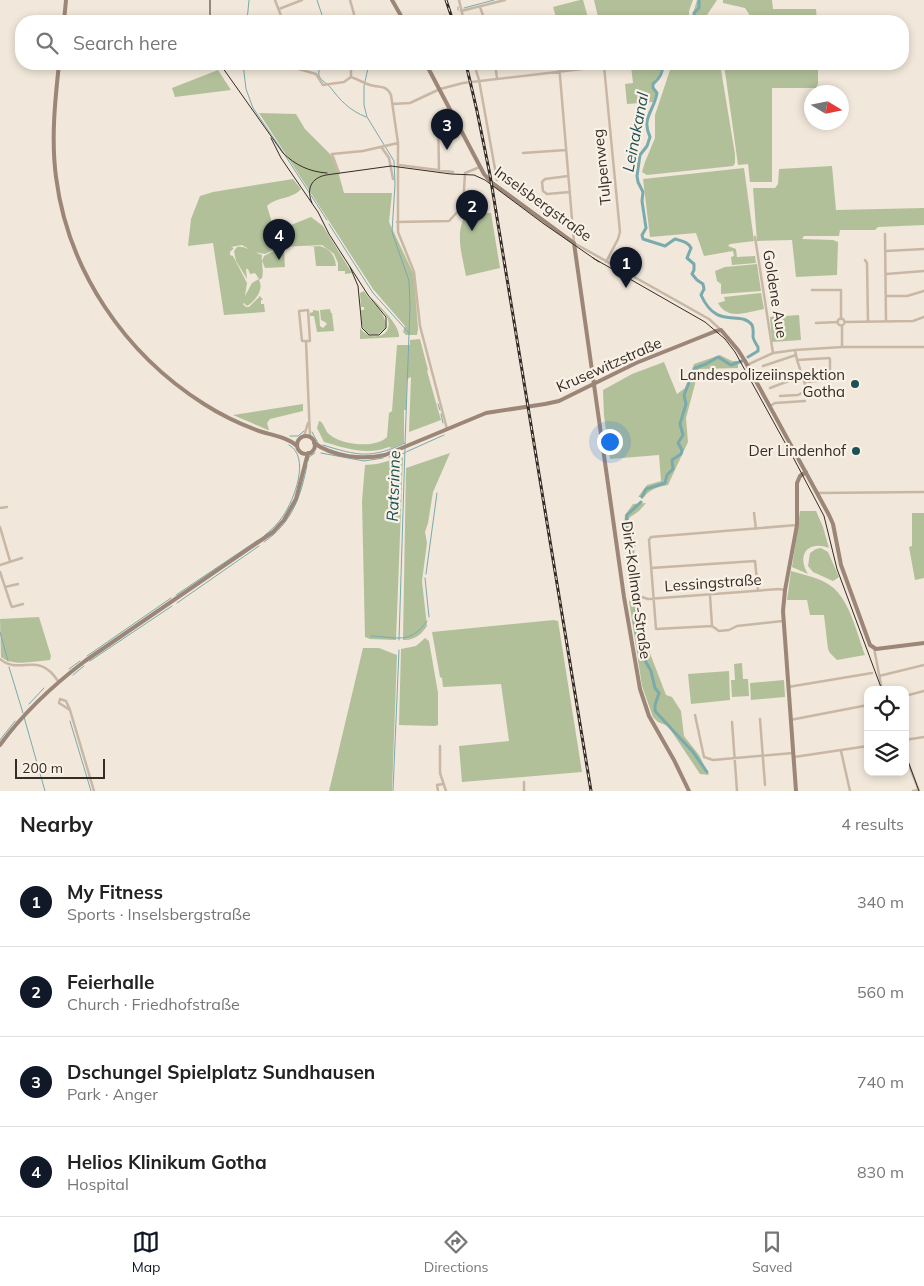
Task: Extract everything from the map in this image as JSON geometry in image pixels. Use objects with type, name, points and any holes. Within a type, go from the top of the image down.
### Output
[{"type":"main road","points":[[65,15],[66,0]]},
{"type":"main road","points":[[392,0],[401,15]]},
{"type":"main road","points":[[58,70],[53,134],[59,195],[74,246],[87,276],[100,299],[129,340],[174,383],[220,414],[297,446],[301,452],[303,469]]},
{"type":"main road","name":"Inselsbergstraße","points":[[429,70],[484,174],[491,182],[574,243]]},
{"type":"main road","name":"Dirk-Kollmar-Straße","points":[[574,243],[624,597],[642,696],[652,722],[672,754],[688,790]]},
{"type":"main road","name":"Krusewitzstraße","points":[[327,450],[352,457],[373,458],[402,449],[492,411],[554,402],[645,360],[716,330],[721,330]]},
{"type":"main road","points":[[721,330],[747,365],[831,518],[842,566],[869,643],[876,648],[924,643]]},
{"type":"main road","points":[[284,439],[298,440],[304,436],[310,437],[314,443],[327,450]]},
{"type":"main road","points":[[297,446],[298,440]]},
{"type":"main road","points":[[313,450],[314,443]]},
{"type":"main road","points":[[301,452],[308,453],[313,450],[327,450]]},
{"type":"main road","points":[[0,745],[21,718],[58,681],[266,538],[279,526],[293,506],[308,453]]},
{"type":"main road","points":[[796,791],[783,622],[785,590],[797,525],[797,483],[800,476],[806,472]]},
{"type":"street","points":[[275,0],[281,15]]},
{"type":"street","points":[[279,9],[302,0]]},
{"type":"street","points":[[350,0],[354,15]]},
{"type":"street","points":[[459,0],[462,15]]},
{"type":"street","points":[[461,11],[505,0]]},
{"type":"street","points":[[480,7],[483,15]]},
{"type":"street","points":[[302,70],[316,74],[320,83],[344,82],[351,77]]},
{"type":"street","points":[[351,70],[351,77]]},
{"type":"street","points":[[476,70],[497,180]]},
{"type":"street","points":[[496,70],[497,78]]},
{"type":"street","points":[[392,104],[410,103],[440,89],[479,80],[574,70]]},
{"type":"street","name":"Tulpenweg","points":[[604,70],[620,232],[606,262]]},
{"type":"street","points":[[559,72],[574,243]]},
{"type":"street","points":[[351,77],[371,85],[384,86],[391,95],[398,143],[398,236],[414,272],[420,326],[447,429]]},
{"type":"street","points":[[436,170],[440,132],[438,114],[449,108]]},
{"type":"street","points":[[440,132],[457,124]]},
{"type":"street","points":[[339,173],[332,154],[385,147],[398,143]]},
{"type":"street","points":[[385,147],[393,179]]},
{"type":"street","points":[[523,153],[566,150]]},
{"type":"street","points":[[399,164],[453,172]]},
{"type":"street","points":[[397,222],[449,221],[463,206],[465,173],[480,167]]},
{"type":"street","points":[[568,176],[544,179],[542,182],[543,191],[547,194],[570,192]]},
{"type":"street","points":[[460,209],[480,210]]},
{"type":"street","points":[[885,234],[886,322]]},
{"type":"street","name":"Goldene Aue","points":[[755,237],[772,353]]},
{"type":"street","name":"Inselsbergstraße","points":[[574,243],[709,319],[721,330]]},
{"type":"street","points":[[885,252],[924,249]]},
{"type":"street","points":[[865,260],[867,263],[868,322]]},
{"type":"street","points":[[886,274],[924,271]]},
{"type":"street","points":[[812,290],[841,290],[841,318],[838,322]]},
{"type":"street","points":[[886,296],[907,296],[924,291]]},
{"type":"street","points":[[308,341],[302,341],[300,311],[308,310],[310,437]]},
{"type":"street","points":[[841,318],[845,322],[886,322],[913,321],[924,317]]},
{"type":"street","points":[[816,323],[838,322],[842,326]]},
{"type":"street","points":[[842,348],[842,326],[845,322]]},
{"type":"street","points":[[747,365],[772,353],[795,350],[924,347]]},
{"type":"street","points":[[795,350],[809,394],[830,394]]},
{"type":"street","points":[[763,366],[796,355]]},
{"type":"street","points":[[797,360],[830,359],[830,380],[804,382]]},
{"type":"street","points":[[770,388],[802,376]]},
{"type":"street","points":[[780,396],[798,395],[807,390]]},
{"type":"street","points":[[770,406],[775,403],[805,401]]},
{"type":"street","points":[[304,436],[309,420]]},
{"type":"street","points":[[817,493],[924,492]]},
{"type":"street","points":[[0,508],[7,508]]},
{"type":"street","points":[[754,513],[756,529]]},
{"type":"street","points":[[783,622],[736,626],[729,630],[719,631],[712,626],[656,629],[649,540],[651,537],[797,525]]},
{"type":"street","points":[[0,527],[10,561]]},
{"type":"street","points":[[0,565],[22,558]]},
{"type":"street","points":[[651,568],[755,561],[758,591]]},
{"type":"street","points":[[0,572],[12,607],[23,604]]},
{"type":"street","points":[[5,587],[18,584]]},
{"type":"street","name":"Lessingstraße","points":[[642,598],[785,590]]},
{"type":"street","points":[[710,595],[712,626]]},
{"type":"street","points":[[876,648],[881,686]]},
{"type":"street","points":[[0,659],[10,664],[42,666],[50,671],[58,681]]},
{"type":"street","points":[[879,676],[924,665]]},
{"type":"street","points":[[788,687],[872,672]]},
{"type":"street","points":[[909,695],[924,692]]},
{"type":"street","points":[[70,710],[60,705],[60,699],[66,701],[70,710],[94,791]]},
{"type":"street","points":[[790,720],[864,706]]},
{"type":"street","points":[[695,715],[704,757],[713,760],[841,751],[864,747]]},
{"type":"street","points":[[760,719],[765,785]]},
{"type":"street","points":[[732,722],[737,791]]},
{"type":"street","points":[[909,739],[923,737]]},
{"type":"street","points":[[440,746],[440,773],[446,791]]},
{"type":"street","points":[[841,751],[850,791]]},
{"type":"street","points":[[909,765],[919,791],[913,791]]},
{"type":"street","points":[[524,782],[524,791]]},
{"type":"street","points":[[438,791],[437,785],[443,784]]},
{"type":"green space","points":[[583,0],[587,15],[555,15],[553,7]]},
{"type":"green space","points":[[594,0],[693,0],[689,15],[598,15]]},
{"type":"green space","points":[[697,0],[717,0],[707,15],[692,15]]},
{"type":"green space","points":[[723,0],[772,0],[773,9],[816,9],[816,15],[749,15],[745,8],[723,3]]},
{"type":"green space","points":[[218,70],[231,90],[175,97],[172,88]]},
{"type":"green space","points":[[631,70],[661,70],[653,84],[656,93],[653,102],[627,104],[625,84],[633,83]]},
{"type":"green space","points":[[670,70],[721,70],[735,163],[733,166],[647,175],[642,172],[655,138],[655,115]]},
{"type":"green space","points":[[725,70],[818,70],[818,85],[804,85],[804,88],[772,88],[772,182],[750,182],[748,164],[738,165]]},
{"type":"green space","points":[[259,113],[296,114],[305,129],[331,155],[344,193],[392,193],[389,222],[414,275],[417,335],[406,335],[403,332],[405,326],[373,289]]},
{"type":"green space","points":[[832,166],[836,210],[924,208],[924,225],[878,227],[875,230],[840,230],[839,236],[804,236],[802,239],[833,240],[838,242],[837,275],[796,277],[792,240],[757,241],[753,188],[775,188],[778,184],[779,169]]},
{"type":"green space","points":[[744,168],[754,241],[730,244],[728,246],[736,249],[737,257],[755,256],[756,263],[732,265],[731,257],[734,256],[733,251],[704,256],[696,233],[650,237],[643,179]]},
{"type":"green space","points":[[293,179],[301,189],[294,195],[275,201],[267,206],[274,229],[276,231],[311,217],[323,226],[352,273],[345,274],[345,271],[338,271],[338,263],[334,254],[322,245],[280,247],[265,254],[256,252],[262,255],[263,275],[259,280],[260,291],[250,304],[247,306],[243,304],[246,307],[249,307],[260,296],[263,300],[261,300],[261,304],[264,304],[265,312],[224,315],[213,243],[188,246],[191,219],[200,196],[213,192]],"holes":[[[242,245],[249,249],[237,247],[234,251],[236,261],[247,279],[246,269],[248,269],[250,274],[255,273],[259,279],[252,283],[245,296],[247,283],[230,252],[234,248],[231,247]]]},
{"type":"green space","points":[[467,213],[491,213],[500,268],[466,276],[460,235],[463,220]]},
{"type":"green space","points":[[320,246],[331,253],[336,266],[316,266],[314,247],[308,247]]},
{"type":"green space","points":[[290,248],[284,249],[285,267],[265,268],[262,261],[264,256],[277,249]]},
{"type":"green space","points":[[757,264],[761,291],[721,294],[721,284],[717,281],[715,271],[725,267]]},
{"type":"green space","points":[[364,291],[379,309],[386,324],[385,329],[377,335],[368,333],[363,328],[361,310],[364,310],[364,307],[361,307],[360,293]]},
{"type":"green space","points":[[761,293],[764,309],[732,314],[722,309],[718,303],[725,301],[724,297]]},
{"type":"green space","points":[[372,298],[393,322],[399,337],[360,339],[360,328],[369,335],[380,336],[384,334],[389,325],[387,316]]},
{"type":"green space","points":[[330,309],[334,331],[317,332],[314,316],[310,316],[310,313],[313,310],[319,311],[320,326],[323,328],[327,324],[321,320],[320,310]]},
{"type":"green space","points":[[799,315],[801,340],[772,342],[770,317]]},
{"type":"green space","points":[[420,339],[441,420],[409,432],[411,377],[407,379],[406,410],[404,410],[404,443],[392,448],[365,451],[348,449],[324,442],[317,428],[319,421],[334,438],[349,443],[375,443],[387,437],[389,413],[392,411],[397,345],[410,345],[410,340]]},
{"type":"green space","points":[[720,355],[732,361],[738,361],[738,368],[699,369],[686,418],[688,442],[668,485],[654,489],[644,497],[638,497],[647,485],[661,481],[659,455],[610,459],[604,416],[603,390],[632,374],[664,362],[677,394],[685,388],[694,364]]},
{"type":"green space","points":[[303,404],[303,411],[270,419],[267,423],[269,430],[233,415]]},
{"type":"green space","points":[[450,453],[433,492],[425,532],[427,543],[422,581],[427,626],[416,637],[410,640],[403,640],[406,468]]},
{"type":"green space","points":[[403,457],[396,640],[370,639],[365,637],[362,501],[365,465]]},
{"type":"green space","points":[[646,503],[629,518],[630,533],[636,542],[634,554],[638,570],[636,573],[639,595],[633,595],[632,574],[634,565],[629,546],[623,536],[625,515],[633,504]]},
{"type":"green space","points":[[800,511],[816,511],[829,548],[815,546],[806,551],[803,561],[808,574],[792,567]]},
{"type":"green space","points":[[912,513],[924,513],[924,578],[915,580],[909,547],[912,546]]},
{"type":"green space","points":[[821,548],[828,552],[839,577],[833,581],[813,572],[808,566],[810,553]]},
{"type":"green space","points":[[791,571],[822,581],[838,592],[848,608],[865,655],[837,660],[830,653],[824,615],[810,615],[807,600],[787,600]]},
{"type":"green space","points":[[639,600],[641,630],[666,695],[672,697],[681,711],[684,736],[699,755],[709,775],[700,774],[668,726],[658,722],[653,717],[642,686],[629,601]]},
{"type":"green space","points":[[39,617],[51,656],[50,660],[18,663],[1,657],[0,619]]},
{"type":"green space","points":[[558,621],[582,772],[462,782],[459,746],[509,741],[501,684],[443,687],[432,632]]},
{"type":"green space","points":[[425,638],[429,641],[438,693],[438,725],[399,725],[401,649],[416,646]]},
{"type":"green space","points":[[363,648],[379,648],[397,655],[392,791],[329,791]]},
{"type":"green space","points":[[742,663],[743,679],[748,679],[749,696],[732,697],[731,680],[735,680],[734,664]]},
{"type":"green space","points":[[729,671],[730,700],[691,704],[688,674]]},
{"type":"green space","points":[[784,680],[785,697],[751,700],[750,683]]},
{"type":"waterway","points":[[248,15],[249,0]]},
{"type":"waterway","points":[[317,0],[322,15]]},
{"type":"waterway","points":[[464,8],[494,0]]},
{"type":"waterway","name":"Leinakanal","points":[[694,15],[699,8],[699,0]]},
{"type":"waterway","points":[[244,70],[246,89],[253,108],[327,220]]},
{"type":"waterway","points":[[319,70],[321,79],[338,97],[346,105],[366,117]]},
{"type":"waterway","points":[[368,70],[364,86],[364,105],[367,117],[394,161],[395,184],[392,232],[409,281],[410,306],[405,444]]},
{"type":"waterway","name":"Leinakanal","points":[[662,70],[658,80],[653,84],[653,88],[657,93],[647,119],[650,137],[647,146],[640,155],[637,176],[643,192],[642,201],[646,228],[642,235],[643,239],[665,246],[675,239],[690,246],[687,258],[694,264],[692,274],[703,284],[704,289],[701,295],[707,306],[714,313],[721,316],[741,319],[752,325],[753,337],[758,351],[748,357]]},
{"type":"waterway","points":[[329,224],[373,293],[409,333]]},
{"type":"waterway","name":"Leinakanal","points":[[642,497],[646,489],[665,483],[667,475],[673,469],[672,460],[681,454],[682,450],[678,443],[683,435],[680,424],[686,404],[684,395],[695,368],[718,357],[731,365],[742,361]]},
{"type":"waterway","points":[[438,404],[440,410]]},
{"type":"waterway","points":[[441,414],[443,423]]},
{"type":"waterway","points":[[290,436],[298,436],[304,431]]},
{"type":"waterway","points":[[312,432],[318,443]]},
{"type":"waterway","points":[[406,452],[444,435]]},
{"type":"waterway","points":[[323,445],[346,452],[373,454],[405,443]]},
{"type":"waterway","points":[[264,536],[281,519],[296,490],[300,469],[299,459],[296,451],[289,445]]},
{"type":"waterway","name":"Ratsrinne","points":[[399,640],[405,448]]},
{"type":"waterway","points":[[308,461],[309,457],[315,453]]},
{"type":"waterway","points":[[321,453],[364,461],[383,458]]},
{"type":"waterway","points":[[389,457],[405,453]]},
{"type":"waterway","points":[[264,542],[282,526],[294,508],[302,487],[307,465]]},
{"type":"waterway","points":[[426,574],[437,493]]},
{"type":"waterway","name":"Leinakanal","points":[[641,502],[627,515],[625,535],[632,549],[632,557],[636,567],[634,574],[637,605],[634,620],[640,652],[651,671],[655,688],[659,693],[655,711],[693,752],[707,772]]},
{"type":"waterway","points":[[176,595],[258,540]]},
{"type":"waterway","points":[[177,603],[259,546]]},
{"type":"waterway","points":[[425,578],[429,617]]},
{"type":"waterway","points":[[87,656],[171,598]]},
{"type":"waterway","points":[[90,661],[172,606]]},
{"type":"waterway","name":"Ratsrinne","points":[[371,636],[409,637],[421,629],[427,621]]},
{"type":"waterway","points":[[0,632],[8,661]]},
{"type":"waterway","name":"Ratsrinne","points":[[393,791],[399,650]]},
{"type":"waterway","points":[[69,669],[80,661]]},
{"type":"waterway","points":[[73,675],[84,666]]},
{"type":"waterway","points":[[9,667],[23,713]]},
{"type":"waterway","points":[[29,704],[44,688]]},
{"type":"waterway","points":[[24,717],[45,791]]},
{"type":"waterway","points":[[0,740],[15,721]]},
{"type":"waterway","points":[[70,721],[91,791]]},
{"type":"tram line","points":[[210,0],[210,15]]},
{"type":"tram line","points":[[224,70],[283,153],[303,167],[327,173]]},
{"type":"tram line","points":[[271,138],[281,158],[318,212],[329,234],[368,295],[386,317],[386,328],[379,335],[369,335],[362,328],[358,286],[350,267]]},
{"type":"tram line","points":[[312,203],[310,198],[311,185],[313,181],[326,175],[391,166],[474,175],[485,180],[599,262]]},
{"type":"tram line","points":[[593,258],[705,322],[725,339],[735,352],[824,516],[837,569],[881,686]]},
{"type":"tram line","points":[[909,764],[919,791]]},
{"type":"railway","points":[[446,0],[451,15]]},
{"type":"railway","points":[[467,70],[490,175],[591,791]]},
{"type":"place","name":"Dschungel Spielplatz Sundhausen","points":[[447,150]]},
{"type":"place","name":"Feierhalle","points":[[472,231]]},
{"type":"place","name":"Helios Klinikum Gotha","points":[[279,260]]},
{"type":"place","name":"My Fitness","points":[[626,288]]},
{"type":"place","name":"Landespolizeiinspektion Gotha","points":[[855,384]]},
{"type":"place","name":"Der Lindenhof","points":[[856,451]]}]
